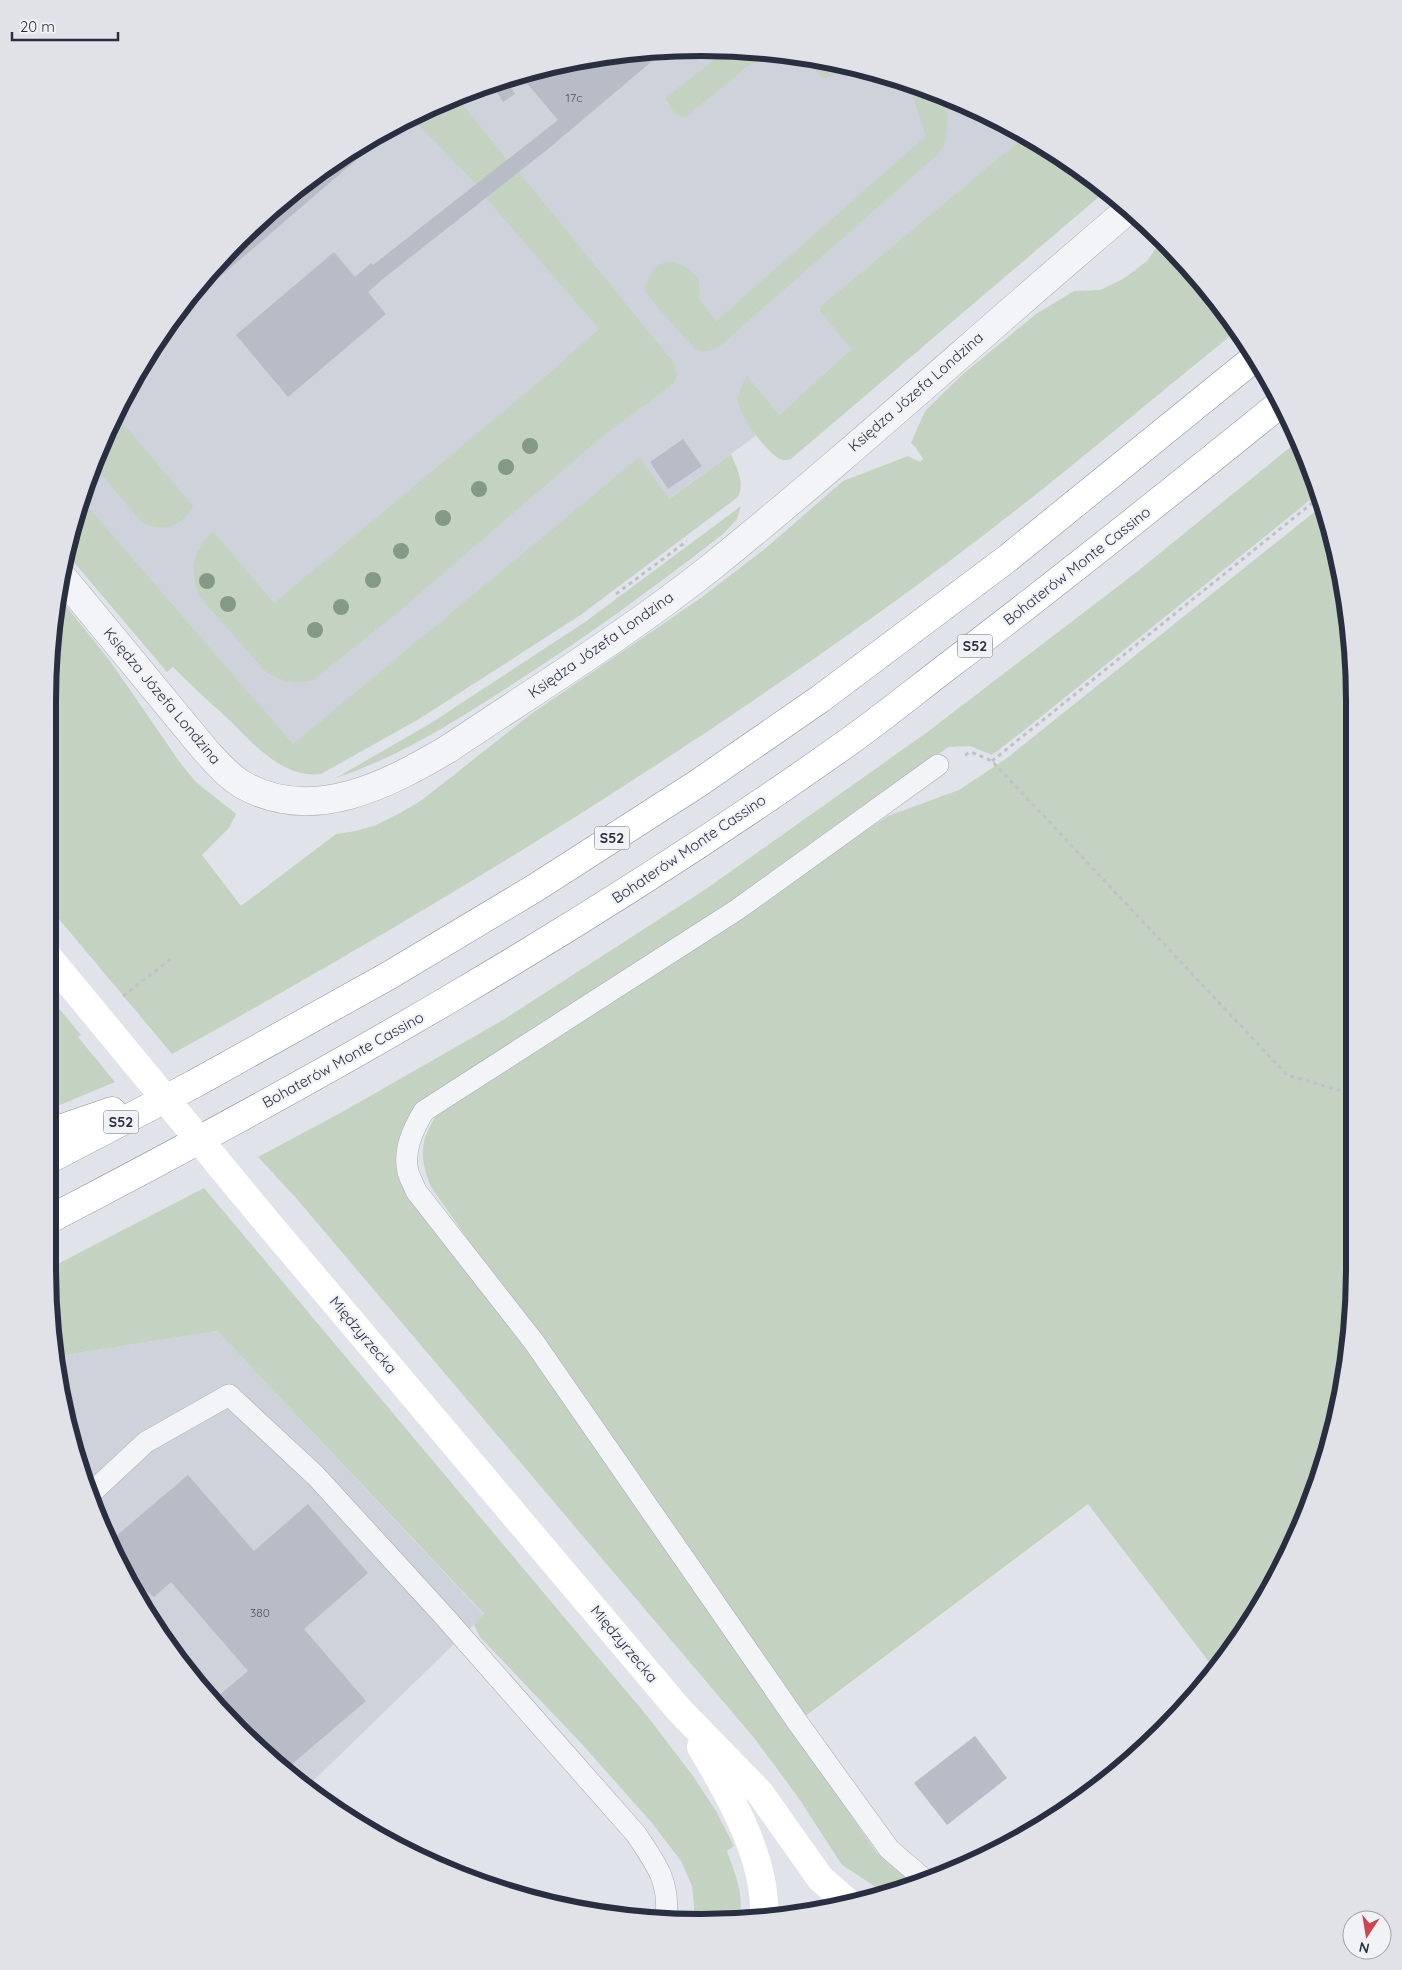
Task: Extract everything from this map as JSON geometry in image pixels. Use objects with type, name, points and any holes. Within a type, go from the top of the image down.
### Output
[{"type":"main road","name":"S52","points":[[56,1156],[194,1084],[396,972],[535,888],[704,779],[820,699],[1008,558],[1249,363]]},
{"type":"main road","name":"Bohaterów Monte Cassino","points":[[56,1216],[158,1163],[372,1045],[553,938],[657,872],[848,742],[1042,595],[1275,408]]},
{"type":"main road","name":"Międzyrzecka","points":[[56,967],[262,1216],[680,1711],[760,1794],[820,1878],[842,1898]]},
{"type":"main road","points":[[56,1130],[194,1084]]},
{"type":"main road","name":"Międzyrzecka","points":[[680,1711],[727,1791],[742,1825],[762,1884],[764,1910]]},
{"type":"street","name":"Księdza Józefa Londzina","points":[[68,583],[206,752],[242,784],[266,795],[289,801],[317,802],[367,790],[419,766],[448,749],[640,620],[709,568],[789,502],[1123,214]]},
{"type":"lane","points":[[920,1876],[889,1849],[798,1723],[534,1342],[416,1191],[408,1172],[407,1151],[413,1128],[424,1111],[738,909],[938,765]]},
{"type":"lane","points":[[95,1489],[146,1442],[229,1395],[322,1483],[444,1615],[636,1834],[660,1871],[667,1903],[666,1912]]},
{"type":"path","points":[[992,761],[1314,501]]},
{"type":"path","points":[[615,595],[693,537]]},
{"type":"path","points":[[938,765],[971,752],[992,761],[1287,1075],[1346,1092]]},
{"type":"path","points":[[124,994],[172,958]]},
{"type":"shaded area","points":[[701,56],[785,62],[868,78],[908,90],[948,105],[1023,143],[1046,170],[757,435],[299,767],[84,514],[105,454],[123,416],[165,343],[216,276],[276,216],[309,189],[343,165],[416,123],[454,105],[494,90],[534,78],[617,62]]},
{"type":"shaded area","points":[[217,1331],[484,1615],[311,1783],[276,1754],[216,1694],[189,1661],[143,1591],[105,1516],[90,1476],[78,1436],[62,1355]]},
{"type":"green space","points":[[718,57],[761,60],[748,66],[685,118],[674,113],[665,98]]},
{"type":"green space","points":[[814,67],[840,72],[837,74],[822,79]]},
{"type":"green space","points":[[911,91],[941,102],[947,113],[948,127],[945,144],[935,157],[715,349],[702,351],[695,349],[645,291],[653,270],[660,264],[667,262],[684,266],[700,281],[699,299],[716,321],[926,136]]},
{"type":"green space","points":[[461,103],[508,161],[477,185],[417,123]]},
{"type":"green space","points":[[1019,141],[1059,165],[1101,195],[791,459],[783,460],[767,449],[753,432],[739,405],[739,393],[747,376],[779,415],[851,349],[820,311],[821,306]]},
{"type":"green space","points":[[519,172],[674,363],[677,375],[673,384],[604,435],[397,613],[313,680],[293,682],[282,680],[264,670],[199,596],[193,569],[194,561],[206,538],[213,531],[274,603],[547,375],[599,329],[486,198]]},
{"type":"green space","points":[[1158,246],[1186,276],[1231,335],[1020,507],[854,631],[760,696],[568,822],[372,941],[172,1054],[56,916],[56,701],[58,659],[64,604],[110,661],[181,764],[196,782],[236,814],[229,828],[202,855],[241,906],[336,834],[376,825],[422,800],[531,714],[698,600],[766,548],[843,481],[908,456],[920,462],[923,459],[911,443],[925,411],[963,374],[1036,314],[1074,291],[1100,290],[1123,279],[1147,261]]},
{"type":"green space","points":[[121,421],[193,506],[183,519],[172,526],[158,527],[142,523],[99,471]]},
{"type":"green space","points":[[1293,445],[1313,498],[1022,732],[992,755],[970,746],[948,747],[853,821],[409,1116],[398,1148],[397,1169],[527,1348],[877,1853],[912,1878],[879,1889],[842,1865],[798,1797],[755,1739],[296,1198],[258,1157],[344,1111],[503,1020],[706,889],[926,733],[1138,571]]},
{"type":"green space","points":[[731,454],[738,470],[741,486],[738,497],[582,614],[419,719],[321,774],[293,771],[281,765],[257,747],[173,667],[167,672],[72,560],[87,505],[293,744],[639,457],[669,499]]},
{"type":"green space","points":[[741,506],[737,519],[723,534],[673,573],[543,665],[429,736],[384,759],[336,778],[431,723],[585,622]]},
{"type":"green space","points":[[1317,510],[1333,575],[1340,617],[1346,701],[1346,1269],[1340,1353],[1333,1395],[1324,1436],[1297,1516],[1259,1591],[1237,1627],[1211,1664],[1088,1504],[804,1717],[431,1187],[424,1165],[423,1148],[428,1131],[439,1111],[888,816],[959,790],[1007,758]]},
{"type":"green space","points":[[56,1005],[81,1035],[78,1037],[115,1082],[56,1107]]},
{"type":"green space","points":[[204,1188],[648,1717],[693,1776],[716,1811],[734,1846],[727,1851],[740,1892],[740,1912],[695,1914],[692,1886],[681,1861],[652,1823],[581,1743],[480,1637],[474,1625],[484,1614],[217,1331],[62,1355],[56,1265]]},
{"type":"building","points":[[655,58],[548,149],[368,292],[386,314],[288,397],[236,335],[334,252],[355,277],[371,263],[373,265],[558,120],[525,81],[575,69]]},
{"type":"building","points":[[510,85],[515,94],[503,102],[495,90]]},
{"type":"building","points":[[369,149],[207,288],[245,245],[276,216],[309,189]]},
{"type":"building","points":[[683,439],[702,466],[668,489],[650,462]]},
{"type":"building","points":[[188,1475],[254,1551],[308,1504],[368,1573],[304,1629],[366,1701],[290,1766],[245,1725],[218,1696],[248,1671],[171,1582],[154,1597],[141,1587],[115,1537]]},
{"type":"building","points":[[975,1736],[1007,1778],[947,1825],[914,1783]]}]
